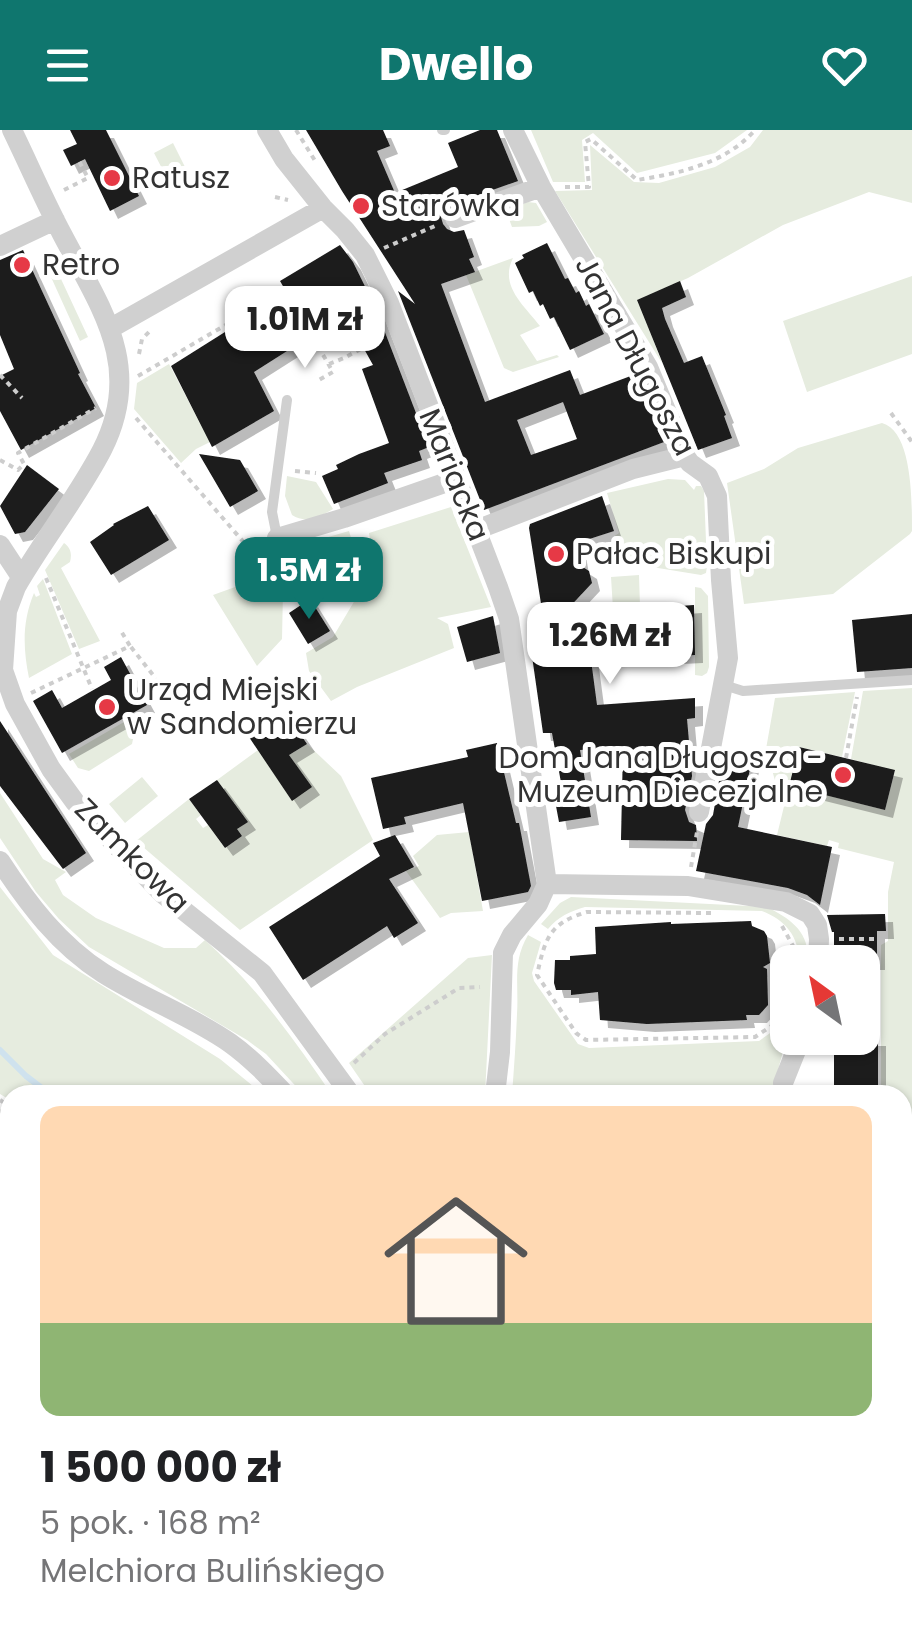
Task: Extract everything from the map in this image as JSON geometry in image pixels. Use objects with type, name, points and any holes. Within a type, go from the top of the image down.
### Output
[{"type":"street","name":"Zamkowa","points":[[12,130],[111,328],[120,378],[102,450],[22,577],[7,611],[3,670],[15,704],[50,768],[74,802],[163,894],[262,973],[344,1085]]},
{"type":"street","name":"Mariacka","points":[[267,130],[323,208],[365,255],[388,302],[510,619],[547,884]]},
{"type":"street","name":"Jana Długosza","points":[[513,130],[550,187],[648,367],[685,456],[708,476],[716,496],[728,658],[700,812]]},
{"type":"street","points":[[454,218],[550,187]]},
{"type":"street","points":[[111,328],[323,208]]},
{"type":"street","points":[[0,246],[55,220]]},
{"type":"street","points":[[476,530],[633,469],[685,456]]},
{"type":"street","points":[[277,538],[456,480]]},
{"type":"street","points":[[0,545],[22,577]]},
{"type":"street","points":[[0,862],[43,921],[74,951],[102,973],[231,1044],[276,1085]]},
{"type":"street","points":[[496,1085],[503,954],[512,935],[538,904],[547,884],[688,886],[786,902],[810,914],[817,925],[819,945]]},
{"type":"street","points":[[783,1083],[794,1055]]},
{"type":"lane","points":[[277,538],[272,512],[286,400]]},
{"type":"lane","points":[[724,685],[743,690],[912,680]]},
{"type":"path","points":[[550,187],[590,187],[585,142],[591,139],[637,180],[715,161],[756,130]]},
{"type":"path","points":[[44,198],[88,178],[79,161]]},
{"type":"path","points":[[365,255],[454,218]]},
{"type":"path","points":[[151,330],[142,339],[135,378],[286,290]]},
{"type":"path","points":[[293,303],[333,372],[320,380]]},
{"type":"path","points":[[329,364],[390,333]]},
{"type":"path","points":[[0,375],[22,398]]},
{"type":"path","points":[[0,460],[18,470],[24,464],[18,454],[100,405]]},
{"type":"path","points":[[130,411],[246,546]]},
{"type":"path","points":[[891,413],[912,442]]},
{"type":"path","points":[[284,470],[316,473]]},
{"type":"path","points":[[42,570],[92,689]]},
{"type":"path","points":[[121,631],[170,704]]},
{"type":"path","points":[[26,695],[130,646]]},
{"type":"path","points":[[846,758],[860,683]]},
{"type":"path","points":[[688,886],[700,812]]},
{"type":"path","points":[[722,913],[587,912],[567,918],[556,925],[544,944],[536,975],[576,1033],[586,1040],[755,1037],[770,1027]]},
{"type":"path","points":[[773,920],[784,927],[793,945]]},
{"type":"path","points":[[819,939],[876,939]]},
{"type":"path","points":[[347,1070],[385,1034],[459,988],[492,986]]},
{"type":"shaded area","points":[[531,130],[747,130],[715,153],[637,173],[593,133],[582,140],[585,182],[553,182]]},
{"type":"shaded area","points":[[763,130],[912,130],[912,203],[869,192],[783,225],[688,278],[638,300],[662,363],[555,191],[592,190],[590,145],[634,182],[659,183],[715,167],[750,147]]},
{"type":"shaded area","points":[[173,143],[188,173],[169,182],[154,153]]},
{"type":"shaded area","points":[[528,202],[536,203],[547,222],[512,227],[506,211]]},
{"type":"shaded area","points":[[48,251],[88,337],[80,341],[41,255]]},
{"type":"shaded area","points":[[513,258],[509,268],[511,286],[540,326],[520,335],[537,361],[559,357],[513,372],[504,368],[466,275]]},
{"type":"shaded area","points":[[912,276],[912,354],[807,392],[783,321]]},
{"type":"shaded area","points":[[169,364],[210,442],[181,463],[134,409],[137,383]]},
{"type":"shaded area","points":[[882,423],[892,429],[905,452],[912,502],[910,534],[833,594],[744,604],[727,483],[764,469],[798,448]]},
{"type":"shaded area","points":[[287,476],[316,482],[333,509],[308,519],[292,515],[285,496]]},
{"type":"shaded area","points":[[668,479],[685,480],[694,490],[701,486],[704,491],[707,566],[706,573],[701,575],[621,562],[612,551],[613,537],[619,533],[607,493]]},
{"type":"shaded area","points":[[451,507],[491,607],[437,618],[448,624],[454,648],[331,701],[309,671],[306,653],[333,637],[355,600],[372,594],[375,576],[369,533]]},
{"type":"shaded area","points":[[349,531],[350,554],[283,591],[282,639],[257,666],[213,595],[249,582],[245,561]]},
{"type":"shaded area","points":[[64,543],[70,549],[71,559],[61,568],[100,641],[79,649],[45,570]]},
{"type":"shaded area","points":[[639,575],[640,607],[613,609],[611,577]]},
{"type":"shaded area","points":[[43,579],[72,654],[29,678],[26,625],[34,593],[36,597],[40,595],[37,586]]},
{"type":"shaded area","points":[[695,587],[708,596],[709,667],[702,676],[695,675]]},
{"type":"shaded area","points":[[912,688],[912,1085],[881,1085],[881,945],[888,941],[888,892],[894,862],[838,848],[839,843],[829,840],[827,846],[777,835],[789,786],[776,784],[766,749],[775,698],[855,692],[842,757],[799,747],[789,785],[885,810],[895,771],[851,759],[863,691]]},
{"type":"shaded area","points":[[124,722],[132,744],[89,771],[78,768],[69,754]]},
{"type":"shaded area","points":[[307,744],[341,776],[373,840],[240,930],[136,841],[189,799],[201,815],[196,819],[203,828],[208,825],[225,848],[242,836],[237,829],[247,822],[217,780],[258,750],[292,800],[311,787],[289,755]]},
{"type":"shaded area","points":[[142,777],[158,796],[125,823],[109,804]]},
{"type":"shaded area","points":[[0,793],[43,859],[66,872],[55,880],[63,895],[96,918],[164,948],[196,948],[205,940],[273,1014],[325,1085],[295,1085],[247,1040],[89,947],[36,892],[0,838]]},
{"type":"shaded area","points":[[469,832],[483,911],[451,913],[440,918],[406,871],[419,866],[413,856],[437,835]]},
{"type":"shaded area","points":[[0,887],[53,955],[220,1059],[252,1085],[0,1085]]},
{"type":"shaded area","points":[[571,897],[767,907],[798,928],[806,945],[796,945],[789,930],[762,911],[585,907],[565,915],[548,929],[541,924]]},
{"type":"shaded area","points":[[528,935],[541,942],[532,973],[534,981],[578,1044],[589,1048],[759,1041],[770,1033],[770,1055],[782,1055],[774,1085],[513,1085],[518,964]]},
{"type":"shaded area","points":[[492,955],[486,1085],[364,1085],[349,1063],[468,958]]},
{"type":"building","name":"Ratusz","points":[[70,130],[106,130],[139,196],[110,211],[85,159],[71,166],[63,150],[77,144]]},
{"type":"building","points":[[306,130],[383,130],[390,146],[377,151],[395,193],[458,167],[448,143],[480,130],[497,130],[518,181],[450,205],[441,217],[447,229],[464,230],[474,257],[469,259],[475,272],[441,284],[485,402],[570,370],[580,395],[636,374],[664,442],[484,510],[398,291],[415,304]],"holes":[[[563,402],[577,439],[531,455],[517,420]]]},
{"type":"building","points":[[547,243],[565,279],[576,293],[579,291],[586,306],[589,304],[604,334],[570,350],[554,317],[550,319],[533,291],[529,293],[515,263],[524,258],[522,255]]},
{"type":"building","points":[[340,245],[376,309],[429,447],[419,451],[422,460],[384,473],[388,483],[334,504],[322,476],[338,469],[336,465],[389,443],[362,369],[373,365],[338,302],[302,326],[309,337],[254,372],[274,411],[212,447],[171,366],[287,293],[280,281]]},
{"type":"building","points":[[23,250],[96,408],[21,450],[0,411],[0,376],[14,369],[0,335],[0,260]]},
{"type":"building","points":[[680,281],[686,297],[662,308],[665,319],[684,363],[702,356],[732,438],[698,450],[637,300]]},
{"type":"building","points":[[199,454],[240,460],[258,491],[230,507]]},
{"type":"building","points":[[27,465],[59,489],[25,532],[15,534],[0,506]]},
{"type":"building","points":[[602,496],[614,531],[577,543],[581,566],[589,571],[592,583],[563,614],[694,605],[695,655],[591,660],[597,705],[695,698],[695,718],[687,719],[692,776],[685,810],[689,822],[696,825],[697,841],[621,840],[623,747],[580,750],[591,817],[559,822],[553,790],[562,788],[552,733],[543,733],[532,656],[549,654],[529,528],[530,524]]},
{"type":"building","points":[[148,506],[169,540],[111,575],[90,542],[113,524]]},
{"type":"building","points":[[310,599],[330,631],[308,644],[289,613]]},
{"type":"building","points":[[912,614],[912,668],[857,672],[852,620]]},
{"type":"building","points":[[493,616],[500,653],[467,662],[457,627]]},
{"type":"building","name":"Urząd Miejski w Sandomierzu","points":[[121,657],[147,705],[62,753],[33,701],[52,690],[62,708],[111,680],[104,667]]},
{"type":"building","points":[[288,716],[307,744],[289,755],[312,787],[292,801],[249,737]]},
{"type":"building","points":[[0,721],[86,853],[63,869],[0,786]]},
{"type":"building","points":[[497,743],[531,886],[528,892],[482,901],[463,803],[404,817],[406,824],[383,829],[371,778],[468,757],[466,750]]},
{"type":"building","name":"Dom Jana Długosza - Muzeum Diecezjalne","points":[[799,747],[895,770],[885,810],[789,786]]},
{"type":"building","points":[[723,758],[751,764],[738,827],[832,847],[820,905],[788,888],[696,871],[706,824],[713,815]]},
{"type":"building","points":[[217,780],[248,822],[237,829],[242,836],[225,848],[189,799]]},
{"type":"building","points":[[395,835],[414,867],[389,879],[418,923],[394,938],[387,926],[303,980],[269,927],[380,856],[373,843]]},
{"type":"building","points":[[885,914],[886,931],[877,931],[877,945],[834,945],[827,915]]},
{"type":"building","points":[[751,921],[752,926],[764,931],[770,963],[763,967],[767,969],[768,1005],[759,1015],[746,1015],[747,1020],[647,1024],[600,1020],[598,992],[571,995],[571,990],[556,990],[555,960],[596,954],[595,927]]},
{"type":"building","points":[[834,1055],[878,1055],[878,1085],[834,1085]]},
{"type":"waterway","points":[[0,1050],[38,1085]]},
{"type":"place","name":"Ratusz","points":[[112,178]]},
{"type":"place","name":"Starówka","points":[[361,206]]},
{"type":"place","name":"Retro","points":[[22,265]]},
{"type":"place","name":"Pałac Biskupi","points":[[556,554]]},
{"type":"place","name":"Urząd Miejski w Sandomierzu","points":[[107,707]]},
{"type":"place","name":"Dom Jana Długosza - Muzeum Diecezjalne","points":[[843,775]]}]
